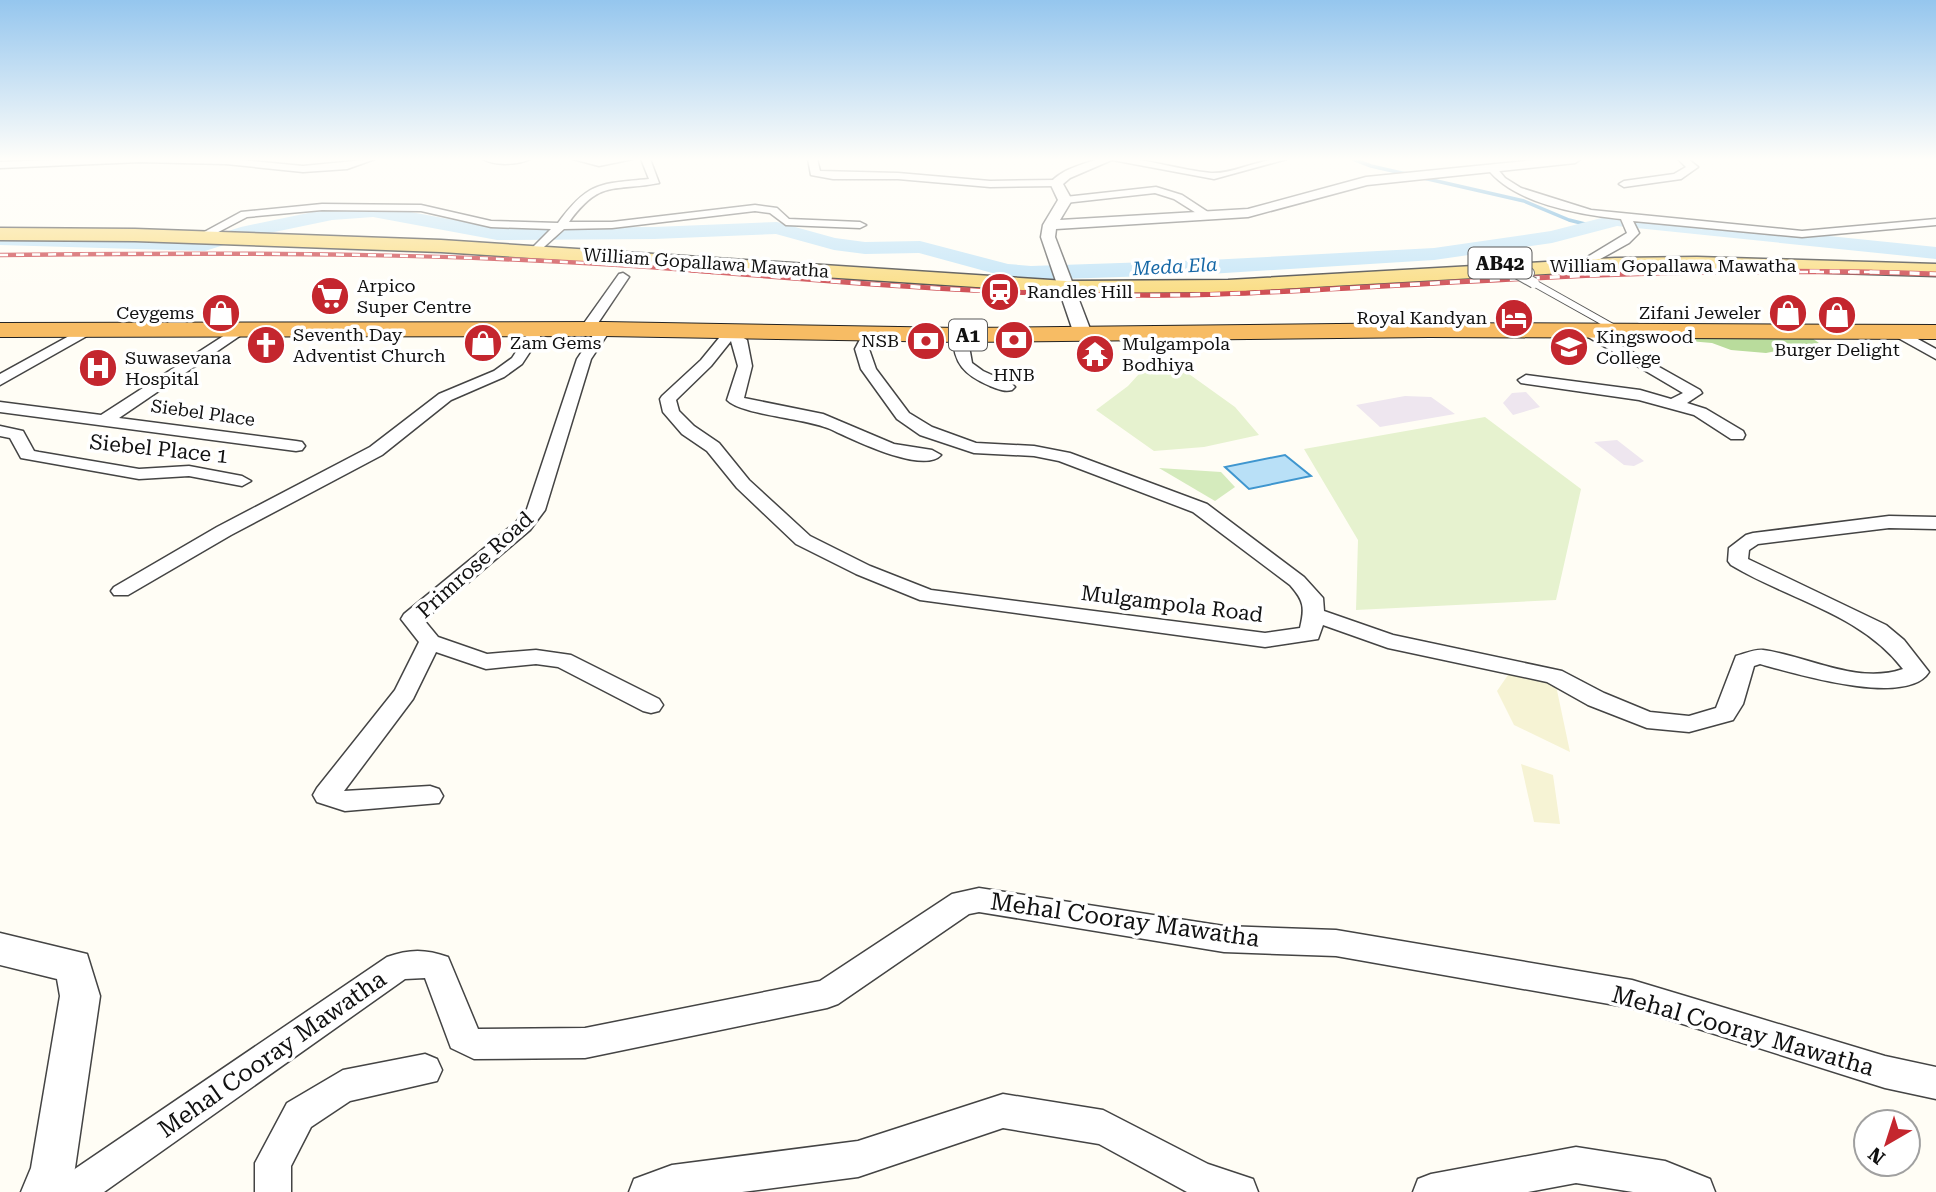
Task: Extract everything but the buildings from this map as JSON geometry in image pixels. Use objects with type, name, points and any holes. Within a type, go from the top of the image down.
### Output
[{"type":"highway","name":"A1","points":[[0,330],[595,329],[960,335],[1619,330],[1936,332]]},
{"type":"main road","name":"William Gopallawa Mawatha","points":[[0,234],[213,238],[550,237],[991,283],[1063,278],[1242,280],[1593,259],[1713,258],[1936,268]]},
{"type":"main road","name":"William Gopallawa Mawatha","points":[[1063,278],[1241,285],[1498,269],[1697,262],[1936,268]]},
{"type":"street","points":[[213,238],[244,215]]},
{"type":"street","points":[[450,215],[550,237],[612,225],[699,215]]},
{"type":"street","points":[[550,237],[569,215]]},
{"type":"street","points":[[778,215],[786,222],[860,225]]},
{"type":"street","points":[[1056,215],[1049,225],[1048,237],[1083,334]]},
{"type":"street","points":[[1049,225],[1210,215]]},
{"type":"street","points":[[1599,215],[1628,221],[1802,234],[1936,222]]},
{"type":"street","points":[[1593,259],[1606,248],[1628,239],[1633,233],[1628,221]]},
{"type":"street","points":[[1503,258],[1529,274],[1518,275],[1619,330]]},
{"type":"street","points":[[595,329],[623,277]]},
{"type":"street","name":"Siebel Place","points":[[105,420],[242,328]]},
{"type":"street","points":[[0,368],[79,329]]},
{"type":"street","points":[[0,380],[79,329]]},
{"type":"street","points":[[121,591],[224,531],[376,451],[445,397],[499,374],[517,361],[538,329]]},
{"type":"street","name":"Primrose Road","points":[[430,796],[345,801],[326,795],[405,692],[430,642],[412,619],[523,526],[536,510],[595,329]]},
{"type":"street","points":[[1588,331],[1694,393],[1674,404]]},
{"type":"street","points":[[1896,331],[1936,355]]},
{"type":"street","points":[[731,333],[740,340],[745,366],[735,400],[747,405],[817,417],[888,448],[905,453],[932,455]]},
{"type":"street","name":"Mulgampola Road","points":[[731,333],[706,363],[667,399],[671,412],[688,430],[713,447],[743,484],[803,540],[863,570],[928,596],[1265,640],[1310,634],[1314,615]]},
{"type":"street","points":[[870,333],[862,349],[869,369],[903,416],[926,431],[974,448],[1034,451],[1064,457],[1200,508],[1297,581],[1312,598],[1314,615],[1388,641],[1554,676],[1595,699],[1647,720],[1689,724],[1724,714],[1731,704],[1744,662],[1760,657],[1866,681],[1906,678],[1918,672],[1893,641],[1864,621],[1763,578],[1738,561],[1739,548],[1753,539],[1889,522],[1936,523]]},
{"type":"street","points":[[960,335],[959,356],[969,370],[1007,387]]},
{"type":"street","points":[[1526,380],[1600,387],[1674,404],[1700,412],[1737,435]]},
{"type":"street","name":"Siebel Place","points":[[0,407],[296,446]]},
{"type":"street","name":"Siebel Place 1","points":[[0,431],[17,435],[27,454],[38,457],[139,474],[189,471],[242,481]]},
{"type":"street","points":[[430,642],[486,662],[536,657],[563,660],[651,705]]},
{"type":"street","name":"Mehal Cooray Mawatha","points":[[73,1192],[398,967],[421,963],[437,967],[463,1037],[474,1044],[585,1044],[827,994],[962,903],[979,900],[1224,939],[1336,943],[1632,994],[1885,1072],[1936,1083]]},
{"type":"street","points":[[0,950],[73,966],[80,996],[52,1168],[44,1192]]},
{"type":"street","points":[[272,1192],[273,1163],[299,1115],[344,1086],[425,1070]]},
{"type":"street","points":[[647,1192],[672,1183],[858,1159],[1003,1111],[1103,1127],[1201,1180],[1240,1192]]},
{"type":"street","points":[[1432,1192],[1576,1165],[1665,1179],[1697,1192]]},
{"type":"shaded area","points":[[1526,392],[1540,407],[1513,415],[1503,403],[1512,393]]},
{"type":"shaded area","points":[[1405,396],[1431,397],[1455,414],[1380,427],[1356,405]]},
{"type":"shaded area","points":[[1617,440],[1644,461],[1634,466],[1624,465],[1594,442]]},
{"type":"shaded area","points":[[1508,675],[1554,676],[1570,752],[1514,725],[1497,691]]},
{"type":"shaded area","points":[[1521,764],[1553,775],[1560,824],[1534,822]]},
{"type":"green space","points":[[1670,334],[1809,336],[1819,343],[1766,353],[1677,340]]},
{"type":"green space","points":[[1149,363],[1182,369],[1235,407],[1259,435],[1204,447],[1154,451],[1096,410],[1128,386]]},
{"type":"green space","points":[[1485,417],[1581,489],[1556,600],[1356,610],[1358,540],[1304,449]]},
{"type":"green space","points":[[1159,468],[1221,472],[1235,487],[1215,501]]},
{"type":"water","points":[[1285,455],[1311,476],[1249,489],[1225,467]]},
{"type":"waterway","name":"Meda Ela","points":[[0,239],[205,245],[241,233],[329,215]]},
{"type":"waterway","name":"Meda Ela","points":[[393,215],[497,234],[654,233],[777,228],[834,244],[865,248],[920,247],[1007,270],[1031,273],[1209,267],[1434,254],[1552,237],[1617,220],[1936,253]]},
{"type":"waterway","points":[[1556,215],[1593,226]]},
{"type":"railway","points":[[0,255],[445,257],[713,272]]},
{"type":"railway","points":[[691,270],[935,288],[1118,295],[1268,292],[1685,272],[1836,272]]},
{"type":"railway","points":[[1688,272],[1836,272]]},
{"type":"railway","points":[[1836,272],[1872,272]]},
{"type":"railway","points":[[1836,272],[1936,274]]},
{"type":"place","name":"Randles Hill","points":[[1000,292]]},
{"type":"place","name":"Arpico Super Centre","points":[[330,296]]},
{"type":"place","name":"Ceygems","points":[[221,313]]},
{"type":"place","name":"Zifani Jeweler","points":[[1788,313]]},
{"type":"place","name":"Burger Delight","points":[[1837,315]]},
{"type":"place","name":"Royal Kandyan","points":[[1514,318]]},
{"type":"place","name":"HNB","points":[[1014,340]]},
{"type":"place","name":"NSB","points":[[926,341]]},
{"type":"place","name":"Zam Gems","points":[[483,343]]},
{"type":"place","name":"Seventh Day Adventist Church","points":[[266,345]]},
{"type":"place","name":"Kingswood College","points":[[1569,347]]},
{"type":"place","name":"Mulgampola Bodhiya","points":[[1095,354]]},
{"type":"place","name":"Suwasevana Hospital","points":[[98,368]]}]
